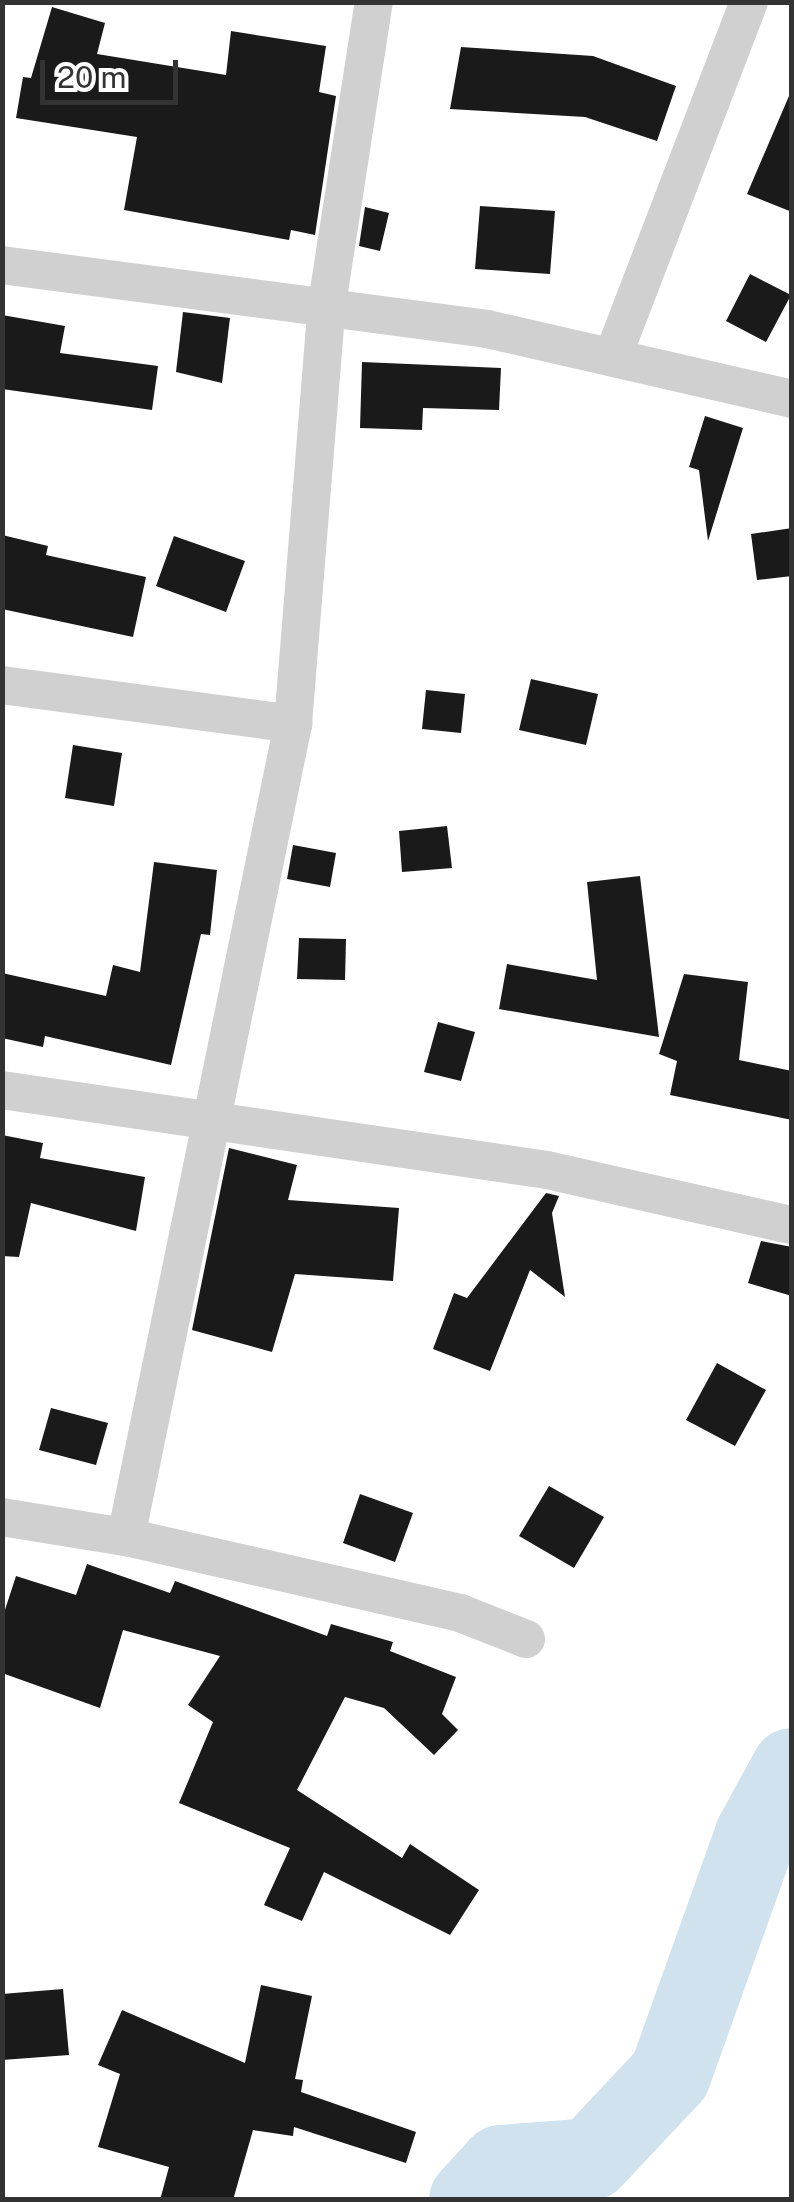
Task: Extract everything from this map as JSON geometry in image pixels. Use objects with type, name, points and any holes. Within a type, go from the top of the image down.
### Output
[{"type":"street","points":[[126,1537],[206,1126],[293,724],[327,304],[374,2]]},
{"type":"street","points":[[612,356],[749,2]]},
{"type":"street","points":[[2,265],[327,304],[612,356],[792,399]]},
{"type":"street","points":[[2,685],[293,724]]},
{"type":"street","points":[[2,1090],[206,1126],[546,1170],[792,1225]]},
{"type":"street","points":[[2,1517],[126,1537],[460,1612],[526,1640]]},
{"type":"building","points":[[52,7],[105,23],[97,54],[226,75],[231,31],[326,46],[319,92],[336,96],[315,235],[291,230],[289,240],[124,210],[137,137],[16,118],[23,77],[31,78]]},
{"type":"building","points":[[461,47],[593,56],[676,86],[657,141],[585,117],[450,109]]},
{"type":"building","points":[[792,89],[792,212],[747,194]]},
{"type":"building","points":[[480,206],[555,211],[550,274],[475,269]]},
{"type":"building","points":[[365,207],[389,213],[380,251],[359,246]]},
{"type":"building","points":[[750,274],[791,295],[766,342],[726,321]]},
{"type":"building","points":[[183,312],[230,318],[222,383],[176,372]]},
{"type":"building","points":[[2,315],[65,326],[60,353],[158,366],[152,410],[2,389]]},
{"type":"building","points":[[362,362],[501,368],[499,410],[423,408],[422,430],[360,428]]},
{"type":"building","points":[[705,416],[743,428],[708,541],[699,470],[689,467]]},
{"type":"building","points":[[792,528],[792,576],[757,580],[751,534]]},
{"type":"building","points":[[2,535],[48,546],[46,555],[146,577],[133,637],[2,609]]},
{"type":"building","points":[[174,536],[245,561],[226,612],[156,586]]},
{"type":"building","points":[[531,679],[598,694],[586,745],[519,730]]},
{"type":"building","points":[[426,690],[465,694],[461,733],[422,729]]},
{"type":"building","points":[[73,745],[122,753],[114,806],[65,798]]},
{"type":"building","points":[[447,826],[452,868],[402,872],[399,831]]},
{"type":"building","points":[[293,845],[336,853],[330,887],[287,879]]},
{"type":"building","points":[[154,862],[217,870],[210,935],[201,934],[171,1065],[45,1036],[43,1047],[2,1038],[2,973],[106,996],[113,965],[140,972]]},
{"type":"building","points":[[640,876],[659,1037],[499,1009],[507,964],[597,980],[587,882]]},
{"type":"building","points":[[299,938],[346,939],[345,980],[297,979]]},
{"type":"building","points":[[684,974],[748,982],[739,1060],[792,1071],[792,1120],[670,1095],[677,1061],[659,1054]]},
{"type":"building","points":[[438,1022],[475,1032],[461,1081],[424,1072]]},
{"type":"building","points":[[2,1135],[43,1143],[40,1158],[145,1177],[136,1231],[31,1203],[19,1257],[2,1256]]},
{"type":"building","points":[[229,1148],[297,1165],[288,1200],[399,1208],[393,1281],[295,1274],[272,1352],[192,1330]]},
{"type":"building","points":[[546,1193],[559,1196],[552,1213],[565,1297],[530,1270],[490,1371],[433,1349],[454,1293],[467,1298]]},
{"type":"building","points":[[761,1241],[792,1247],[792,1296],[748,1283]]},
{"type":"building","points":[[717,1363],[766,1390],[735,1446],[686,1420]]},
{"type":"building","points":[[51,1408],[108,1423],[96,1465],[39,1450]]},
{"type":"building","points":[[549,1486],[604,1517],[574,1568],[519,1536]]},
{"type":"building","points":[[360,1494],[413,1513],[395,1562],[343,1543]]},
{"type":"building","points":[[87,1564],[170,1593],[175,1581],[327,1636],[331,1624],[393,1642],[390,1651],[456,1677],[442,1714],[458,1730],[434,1755],[384,1708],[345,1697],[297,1790],[402,1858],[410,1844],[479,1890],[450,1935],[324,1872],[302,1921],[264,1905],[290,1848],[179,1803],[213,1722],[188,1705],[220,1656],[123,1630],[100,1708],[2,1673],[2,1619],[16,1576],[76,1595]]},
{"type":"building","points":[[261,1985],[312,1996],[295,2079],[303,2080],[301,2092],[416,2132],[406,2163],[294,2127],[293,2136],[253,2130],[233,2200],[160,2200],[169,2167],[98,2147],[120,2074],[98,2065],[122,2010],[245,2063]]},
{"type":"building","points":[[63,1989],[69,2055],[2,2060],[2,1994]]},
{"type":"waterway","points":[[470,2200],[501,2166],[591,2159],[670,2075],[756,1835],[792,1769]]}]
